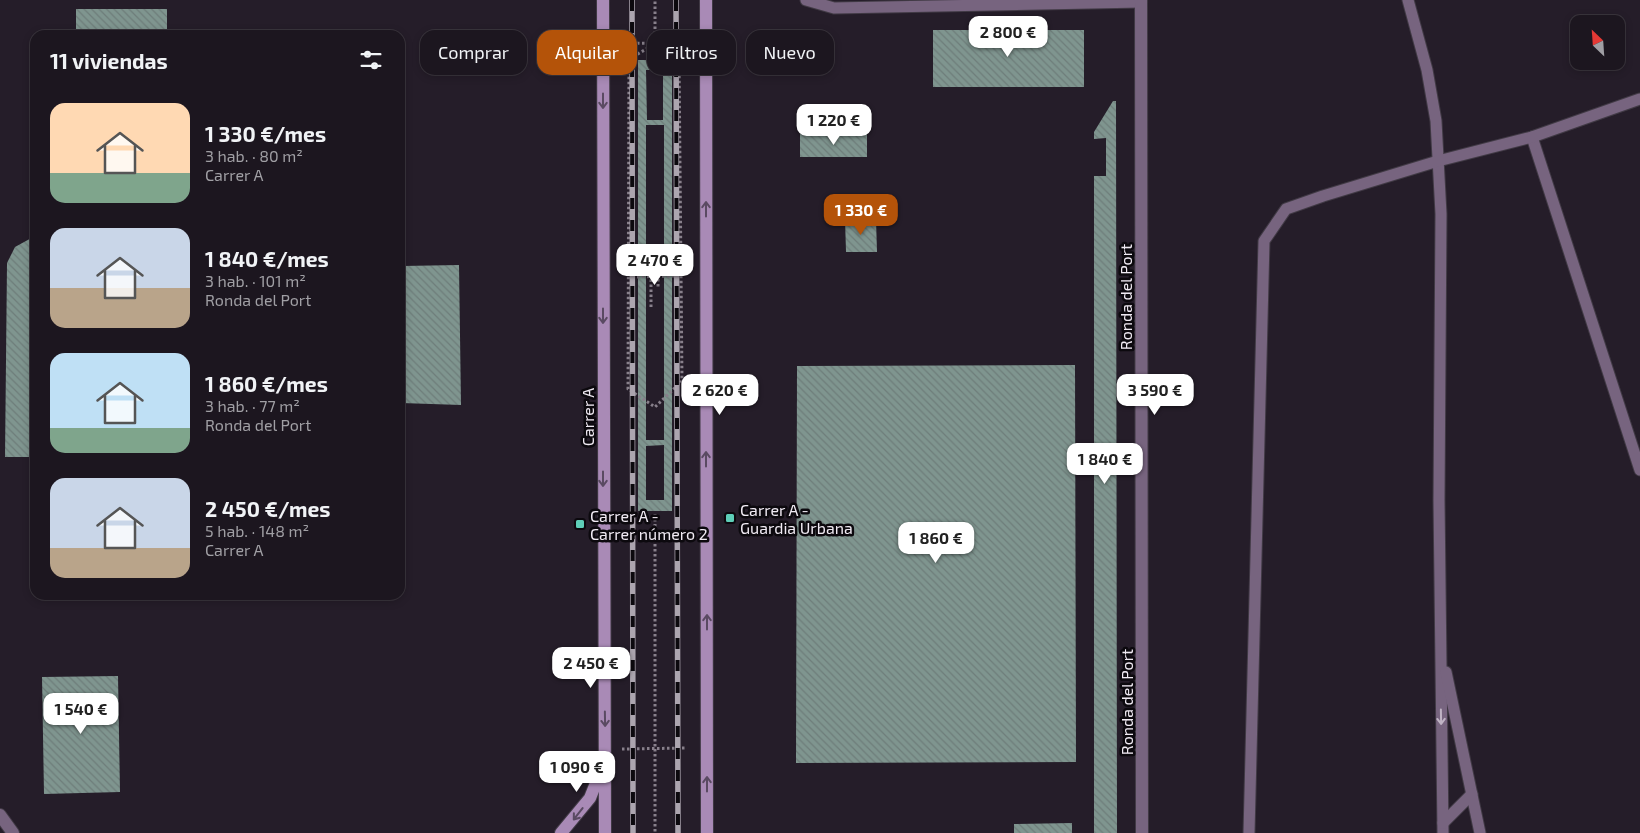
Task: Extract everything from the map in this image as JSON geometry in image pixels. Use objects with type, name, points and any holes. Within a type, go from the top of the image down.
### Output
[{"type":"main road","name":"Carrer A","points":[[603,0],[604,833]]},
{"type":"main road","points":[[706,0],[707,833]]},
{"type":"main road","points":[[561,833],[590,798],[605,762]]},
{"type":"street","name":"Ronda del Port","points":[[1141,1],[1142,833]]},
{"type":"street","points":[[0,815],[13,833]]},
{"type":"lane","points":[[806,0],[834,8],[1141,1]]},
{"type":"lane","points":[[1408,0],[1427,70],[1436,121],[1441,214],[1440,633],[1443,828]]},
{"type":"lane","points":[[1250,833],[1264,241],[1286,209],[1438,161],[1532,137],[1640,99]]},
{"type":"lane","points":[[1532,137],[1640,470]]},
{"type":"lane","points":[[1440,633],[1452,705],[1480,833]]},
{"type":"lane","points":[[1443,828],[1472,794]]},
{"type":"path","points":[[655,0],[655,30]]},
{"type":"path","points":[[655,44],[679,59],[682,381],[655,407],[628,390],[629,59],[655,44]]},
{"type":"path","points":[[658,254],[658,288]]},
{"type":"path","points":[[632,277],[677,276]]},
{"type":"path","points":[[651,277],[651,307]]},
{"type":"path","points":[[655,514],[655,833]]},
{"type":"path","points":[[622,749],[687,748]]},
{"type":"building","points":[[76,9],[167,9],[167,30],[76,30]]},
{"type":"building","points":[[933,30],[1084,30],[1084,87],[933,87]]},
{"type":"building","points":[[638,60],[647,60],[647,120],[663,120],[663,75],[672,75],[672,511],[638,511]],"holes":[[[646,125],[664,125],[664,440],[646,440]],[[664,445],[664,500],[646,500],[646,446]]]},
{"type":"building","points":[[1113,101],[1116,101],[1117,833],[1094,833],[1094,176],[1106,176],[1106,138],[1094,139],[1094,132]]},
{"type":"building","points":[[800,134],[867,134],[867,157],[800,157]]},
{"type":"building","points":[[876,219],[877,252],[846,252],[845,220]]},
{"type":"building","points":[[30,239],[30,457],[5,457],[7,263],[15,247]]},
{"type":"building","points":[[459,265],[461,405],[405,403],[405,266]]},
{"type":"building","points":[[1075,365],[1076,762],[796,763],[797,366]]},
{"type":"building","points":[[118,676],[120,792],[44,794],[42,677]]},
{"type":"building","points":[[1072,823],[1072,833],[1014,833],[1014,824]]},
{"type":"railway","points":[[632,0],[633,833]]},
{"type":"railway","points":[[676,0],[678,833]]},
{"type":"place","name":"Carrer A - Guardia Urbana","points":[[730,518]]},
{"type":"place","name":"Carrer A - Carrer número 2","points":[[580,524]]}]
